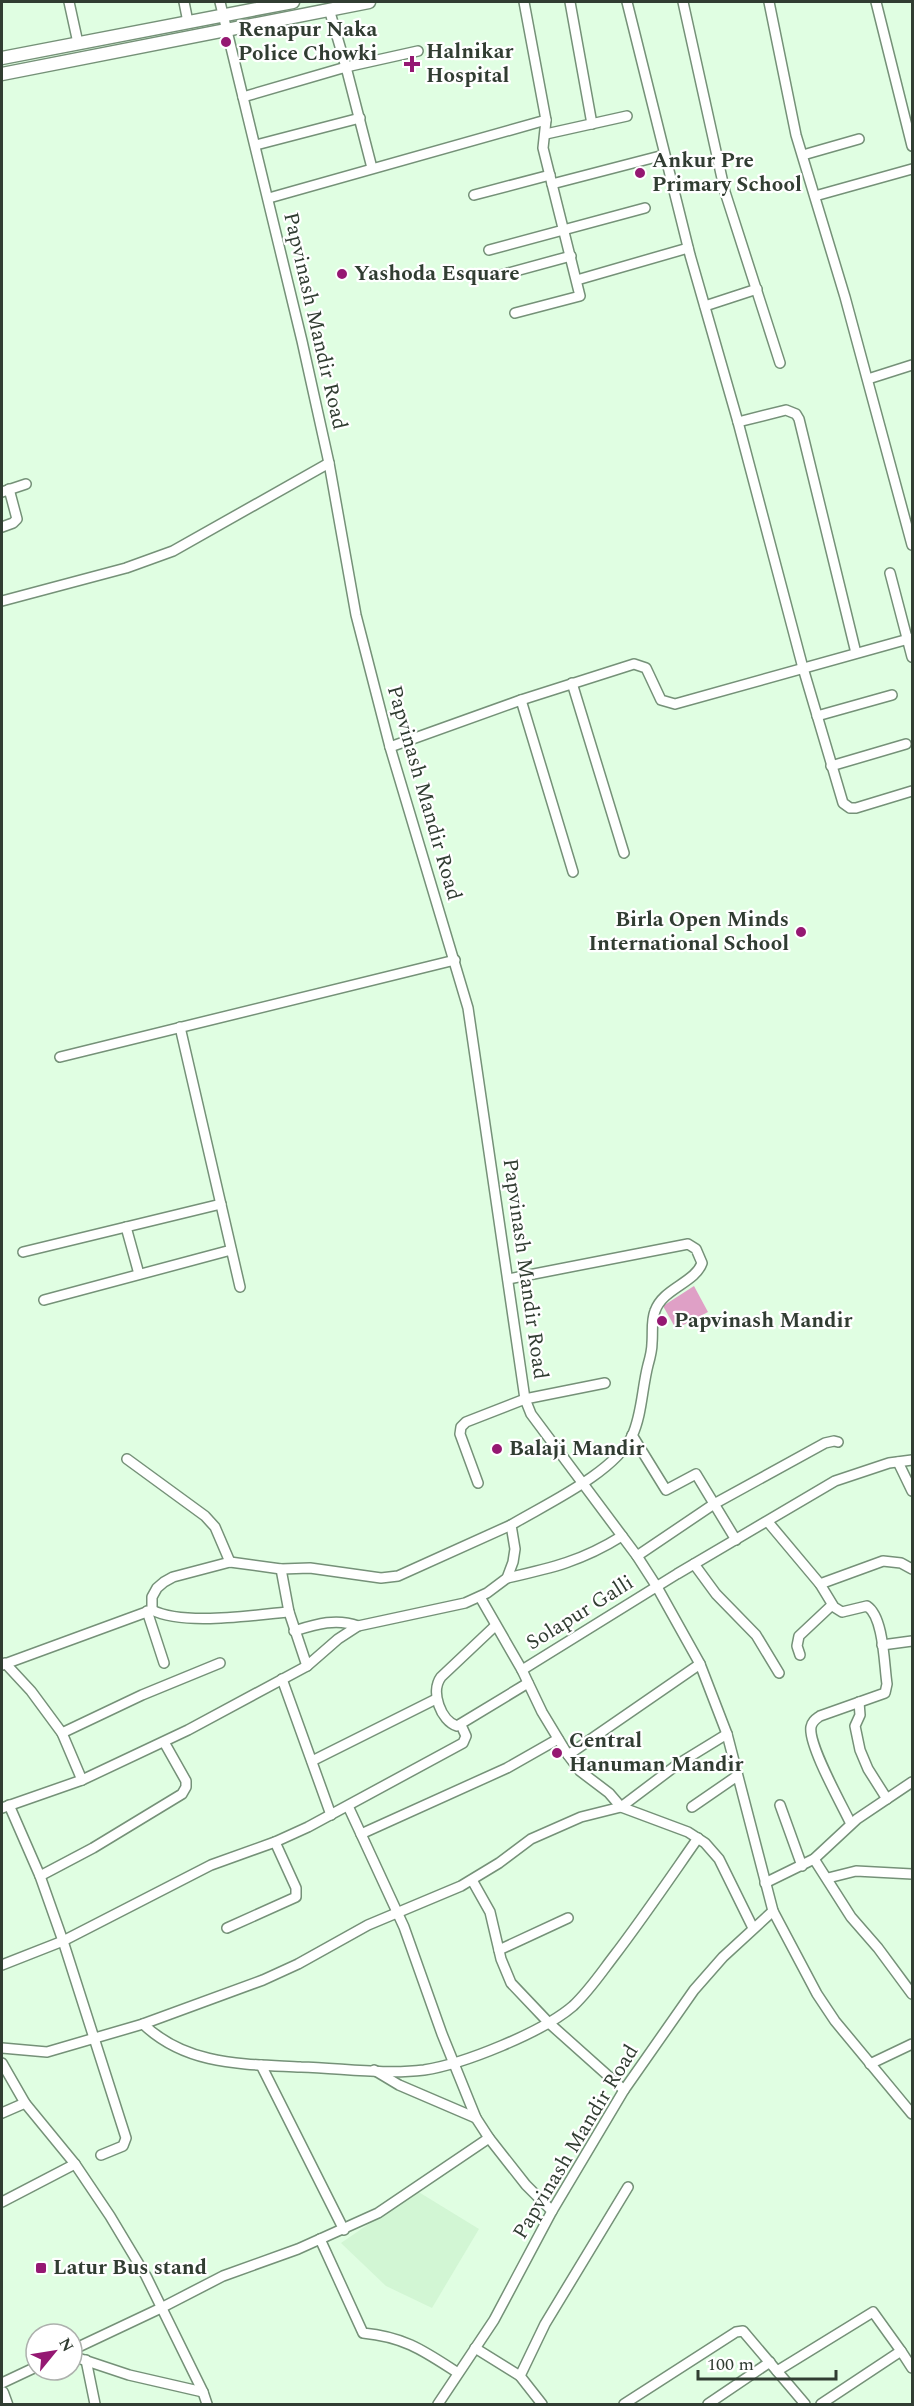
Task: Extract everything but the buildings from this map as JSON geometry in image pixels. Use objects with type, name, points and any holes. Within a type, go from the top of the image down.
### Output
[{"type":"main road","points":[[2,58],[293,2]]},
{"type":"main road","points":[[2,74],[369,2]]},
{"type":"main road","points":[[2,2393],[6,2404]]},
{"type":"street","points":[[69,2],[78,43]]},
{"type":"street","points":[[184,2],[188,22]]},
{"type":"street","name":"Papvinash Mandir Road","points":[[220,2],[256,145],[329,463],[356,615],[390,747],[455,960],[474,1035],[525,1399],[531,1414],[637,1556],[700,1664],[727,1734],[773,1911],[723,1957],[694,1990],[624,2090],[552,2211],[494,2320],[438,2404]]},
{"type":"street","points":[[515,313],[580,297],[572,256],[543,148],[546,120],[524,2]]},
{"type":"street","points":[[570,2],[592,124]]},
{"type":"street","points":[[627,2],[688,248],[738,422],[803,668],[843,803],[850,808],[856,808],[912,791]]},
{"type":"street","points":[[683,2],[725,192],[780,363]]},
{"type":"street","points":[[769,2],[803,155],[868,379],[912,545]]},
{"type":"street","points":[[876,2],[912,146]]},
{"type":"street","points":[[329,9],[372,168]]},
{"type":"street","points":[[243,97],[346,67],[418,51]]},
{"type":"street","points":[[546,134],[627,116]]},
{"type":"street","points":[[256,145],[360,118]]},
{"type":"street","points":[[268,198],[546,120]]},
{"type":"street","points":[[803,155],[859,139]]},
{"type":"street","points":[[474,195],[664,155]]},
{"type":"street","points":[[815,196],[912,170]]},
{"type":"street","points":[[489,250],[645,208]]},
{"type":"street","points":[[577,280],[688,248]]},
{"type":"street","points":[[501,275],[572,256]]},
{"type":"street","points":[[705,306],[757,289]]},
{"type":"street","points":[[868,379],[912,365]]},
{"type":"street","points":[[738,422],[786,410],[796,414],[799,419],[856,653]]},
{"type":"street","points":[[2,601],[126,568],[164,555],[329,463]]},
{"type":"street","points":[[2,527],[17,519],[5,491],[26,484]]},
{"type":"street","points":[[890,573],[910,639],[912,657]]},
{"type":"street","points":[[390,747],[521,700],[634,664],[640,664],[646,668],[661,700],[675,704],[910,639]]},
{"type":"street","points":[[572,683],[624,853]]},
{"type":"street","points":[[817,716],[891,694]]},
{"type":"street","points":[[521,700],[573,872]]},
{"type":"street","points":[[831,765],[906,744]]},
{"type":"street","points":[[60,1057],[455,960]]},
{"type":"street","points":[[180,1028],[240,1287]]},
{"type":"street","points":[[23,1252],[221,1204]]},
{"type":"street","points":[[126,1227],[139,1275]]},
{"type":"street","points":[[164,1663],[149,1610],[157,1588],[173,1577],[230,1562],[381,1578],[398,1576],[511,1525],[582,1483],[616,1458],[632,1435],[652,1343],[652,1320],[655,1310],[663,1297],[698,1271],[702,1263],[696,1250],[688,1244],[508,1279]]},
{"type":"street","points":[[44,1300],[231,1250]]},
{"type":"street","points":[[477,1483],[460,1434],[461,1427],[471,1419],[525,1399],[604,1383]]},
{"type":"street","points":[[632,1435],[666,1490],[696,1474],[736,1540]]},
{"type":"street","points":[[637,1556],[714,1503],[825,1443],[838,1442]]},
{"type":"street","points":[[127,1459],[205,1516],[218,1534],[230,1562]]},
{"type":"street","name":"Solapur Galli","points":[[522,1670],[835,1480],[912,1460]]},
{"type":"street","points":[[898,1462],[912,1491]]},
{"type":"street","points":[[768,1522],[820,1584],[838,1611],[862,1606],[871,1608],[880,1629],[887,1684],[885,1693],[820,1716],[812,1724],[811,1729],[820,1759],[851,1824]]},
{"type":"street","points":[[507,1578],[515,1549],[511,1525]]},
{"type":"street","points":[[101,2155],[123,2146],[126,2138],[40,1876],[5,1806],[82,1780],[164,1742],[307,1666],[338,1639],[358,1626],[449,1607],[480,1596],[507,1578],[573,1562],[598,1551],[622,1536]]},
{"type":"street","points":[[820,1584],[883,1562],[901,1563],[912,1569]]},
{"type":"street","points":[[694,1564],[717,1594],[756,1635],[779,1673]]},
{"type":"street","points":[[281,1569],[294,1631],[307,1666]]},
{"type":"street","points":[[480,1596],[558,1739],[580,1771],[609,1793],[621,1807],[688,1832],[698,1838],[719,1859],[753,1928]]},
{"type":"street","points":[[800,1655],[796,1640],[832,1605]]},
{"type":"street","points":[[82,1780],[62,1733],[31,1691],[3,1664],[149,1610],[163,1616],[189,1618],[289,1612]]},
{"type":"street","points":[[294,1631],[340,1621],[358,1626]]},
{"type":"street","points":[[495,1626],[441,1677],[435,1687],[436,1699],[452,1724],[461,1725],[528,1683]]},
{"type":"street","points":[[882,1645],[912,1641]]},
{"type":"street","points":[[62,1733],[142,1695],[220,1664]]},
{"type":"street","points":[[568,1755],[700,1664]]},
{"type":"street","points":[[282,1679],[331,1815]]},
{"type":"street","points":[[312,1761],[436,1699]]},
{"type":"street","points":[[859,1702],[860,1714],[855,1726],[860,1750],[868,1769],[887,1799]]},
{"type":"street","points":[[2,1965],[63,1941],[211,1865],[275,1842],[331,1815],[463,1743],[466,1736],[461,1725]]},
{"type":"street","points":[[2,2048],[47,2052],[143,2024],[263,1980],[298,1964],[336,1941],[472,1880],[531,1839],[581,1817],[621,1807],[678,1764],[727,1734]]},
{"type":"street","points":[[361,1834],[507,1768],[558,1739]]},
{"type":"street","points":[[40,1876],[93,1848],[182,1794],[186,1787],[186,1780],[164,1742]]},
{"type":"street","points":[[692,1807],[737,1776]]},
{"type":"street","points":[[765,1883],[814,1859],[851,1824],[912,1782]]},
{"type":"street","points":[[780,1805],[802,1866]]},
{"type":"street","points":[[348,1806],[398,1912],[476,2118],[526,2185],[552,2211]]},
{"type":"street","points":[[143,2024],[159,2039],[174,2048],[196,2056],[261,2065],[422,2070],[453,2062],[549,2023],[573,2006],[585,1994],[637,1926],[698,1838]]},
{"type":"street","points":[[227,1928],[296,1897],[296,1888],[275,1842]]},
{"type":"street","points":[[814,1859],[851,1917],[879,1948],[912,1994]]},
{"type":"street","points":[[828,1878],[856,1871],[912,1874]]},
{"type":"street","points":[[472,1880],[490,1912],[506,1975],[511,1983],[549,2023],[624,2090]]},
{"type":"street","points":[[773,1911],[817,1994],[835,2021],[912,2114]]},
{"type":"street","points":[[499,1950],[568,1918]]},
{"type":"street","points":[[870,2064],[910,2047]]},
{"type":"street","points":[[2,2063],[25,2103],[75,2164],[116,2226],[146,2276],[207,2404]]},
{"type":"street","points":[[261,2065],[344,2230]]},
{"type":"street","points":[[374,2070],[399,2085],[476,2118]]},
{"type":"street","points":[[2,2114],[25,2103]]},
{"type":"street","points":[[84,2344],[223,2276],[344,2230],[386,2208],[489,2138]]},
{"type":"street","points":[[2,2202],[75,2164]]},
{"type":"street","points":[[520,2376],[545,2324],[628,2187]]},
{"type":"street","points":[[320,2239],[363,2333],[400,2339],[418,2347],[458,2373]]},
{"type":"street","points":[[777,2371],[873,2312],[912,2368]]},
{"type":"street","points":[[624,2404],[639,2401],[736,2332],[743,2331],[748,2334],[805,2404]]},
{"type":"street","points":[[475,2348],[520,2376],[542,2404]]},
{"type":"street","points":[[821,2404],[901,2351]]},
{"type":"street","points":[[86,2360],[129,2375],[203,2392]]},
{"type":"street","points":[[86,2360],[95,2404]]},
{"type":"street","points":[[708,2404],[770,2362]]},
{"type":"street","points":[[2,2383],[24,2373]]},
{"type":"shaded area","points":[[694,1286],[708,1312],[676,1329],[663,1306]]},
{"type":"shaded area","points":[[417,2191],[479,2229],[432,2308],[386,2286],[341,2243]]},
{"type":"place","name":"Renapur Naka Police Chowki","points":[[226,42]]},
{"type":"place","name":"Halnikar Hospital","points":[[412,64]]},
{"type":"place","name":"Ankur Pre Primary School","points":[[640,173]]},
{"type":"place","name":"Yashoda Esquare","points":[[342,274]]},
{"type":"place","name":"Birla Open Minds International School","points":[[801,932]]},
{"type":"place","name":"Papvinash Mandir","points":[[662,1321]]},
{"type":"place","name":"Balaji Mandir","points":[[497,1449]]},
{"type":"place","name":"Central Hanuman Mandir","points":[[557,1753]]},
{"type":"place","name":"Latur Bus stand","points":[[41,2268]]}]
